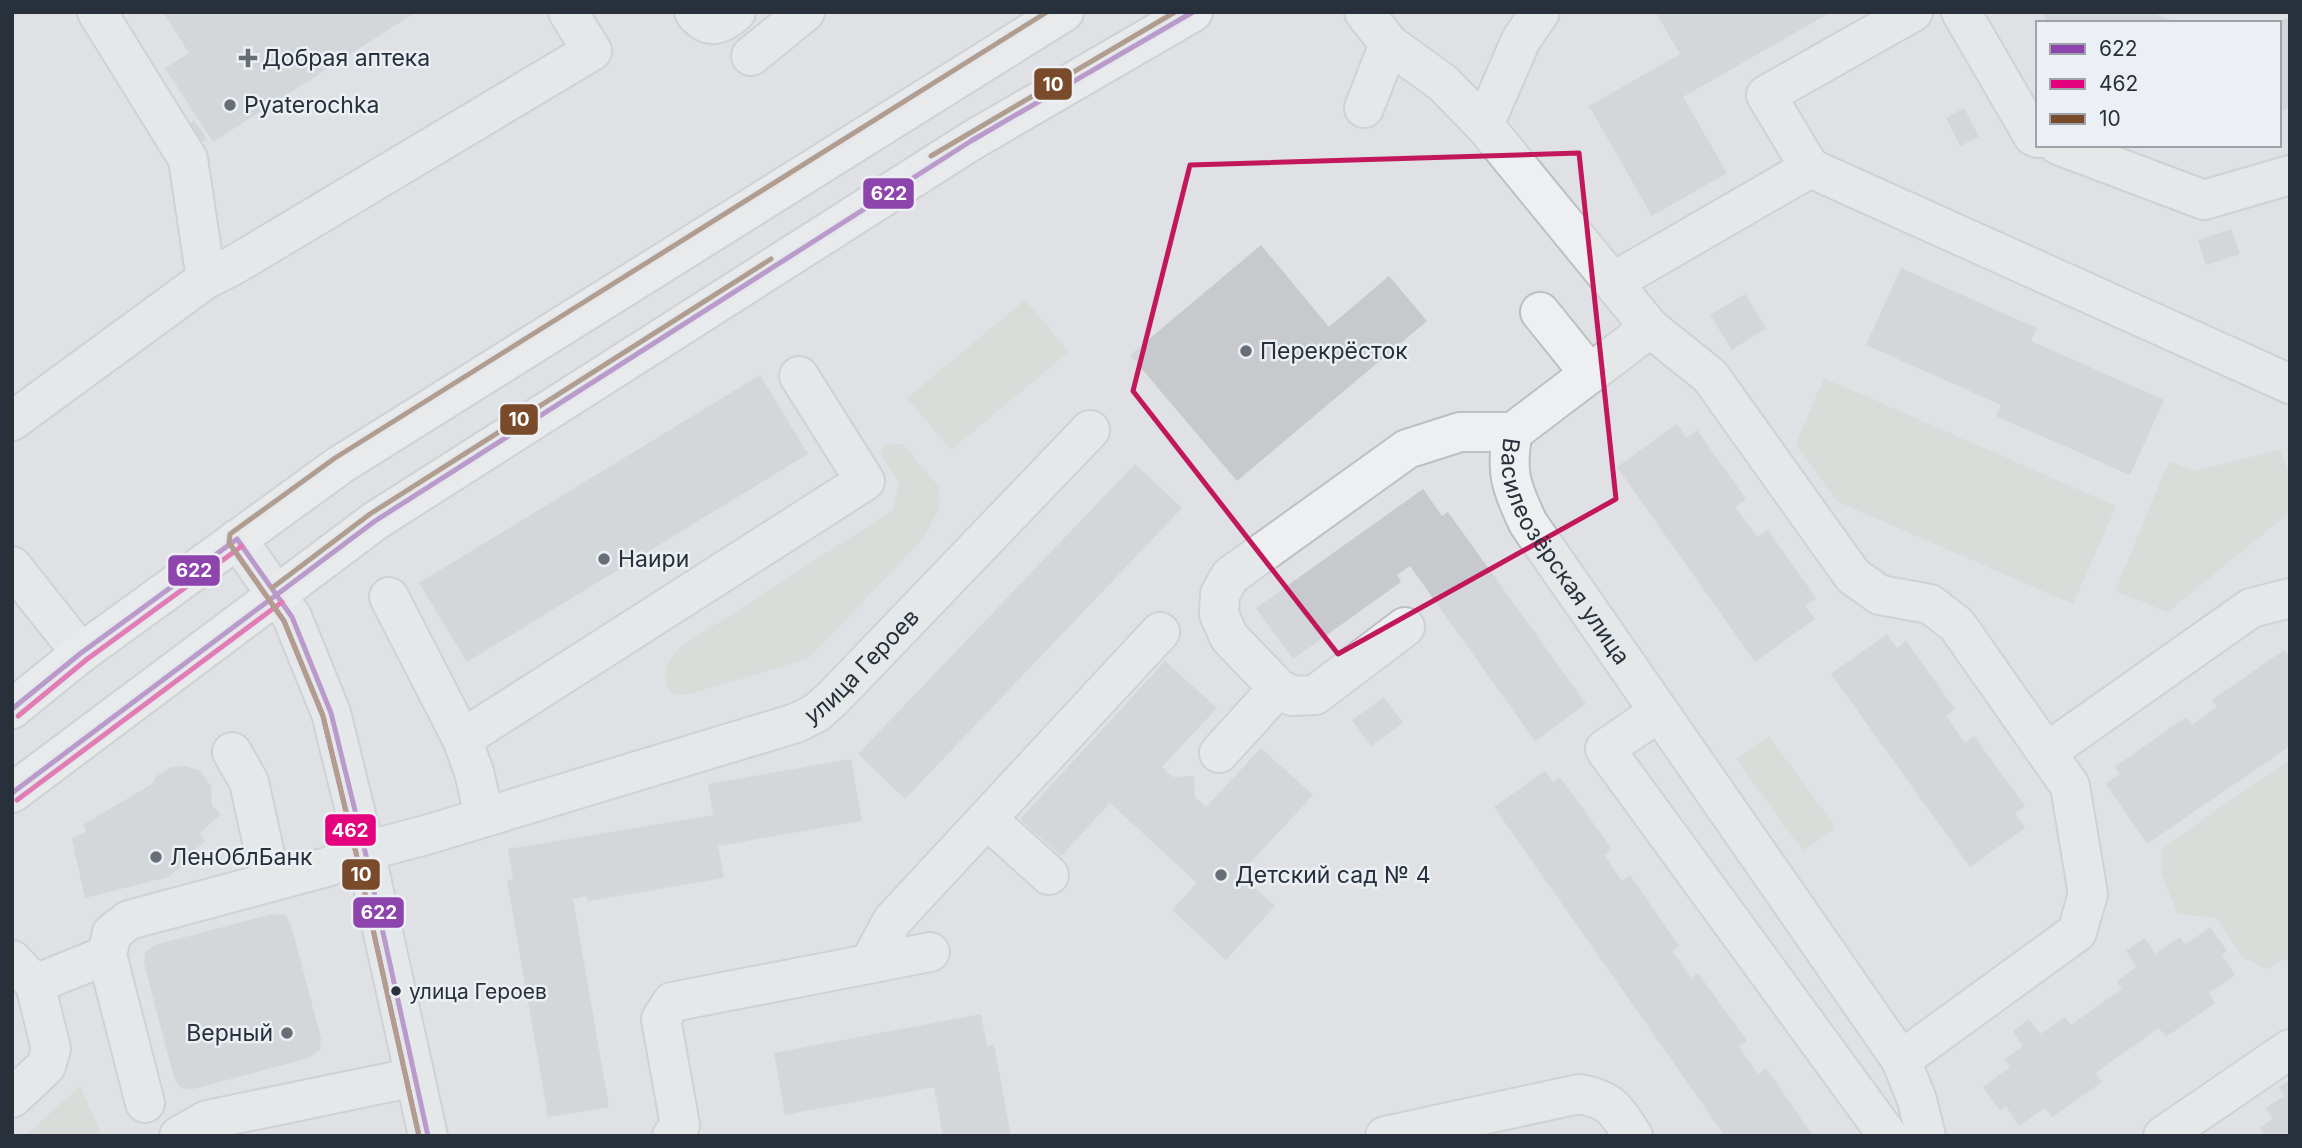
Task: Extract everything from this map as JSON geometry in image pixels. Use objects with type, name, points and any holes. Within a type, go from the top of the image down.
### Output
[{"type":"main road","points":[[12,709],[81,653],[340,466],[1063,12]]},
{"type":"main road","points":[[12,793],[375,521],[971,141],[1193,12]]},
{"type":"street","points":[[97,12],[188,159],[206,279]]},
{"type":"street","points":[[12,421],[206,279],[234,265],[592,51],[568,12]]},
{"type":"street","points":[[694,12],[709,25],[724,23],[736,12]]},
{"type":"street","points":[[751,56],[805,12]]},
{"type":"street","points":[[1364,12],[1389,44],[1443,83],[1484,125],[1650,328],[1710,376],[1853,576],[1880,595],[1930,604],[1957,625],[2070,786],[2088,894],[2077,933],[1901,1060]]},
{"type":"street","points":[[1484,125],[1521,40],[1540,12]]},
{"type":"street","points":[[1913,12],[1766,95],[1810,168],[2290,384]]},
{"type":"street","points":[[1962,12],[2032,136],[2036,137]]},
{"type":"street","points":[[1363,108],[1389,44]]},
{"type":"street","points":[[2062,147],[2204,200],[2290,174]]},
{"type":"street","points":[[1613,282],[1810,168]]},
{"type":"street","points":[[1540,312],[1590,373]]},
{"type":"street","name":"Василеозёрская улица","points":[[1650,328],[1513,432],[1508,455],[1512,489],[1528,523],[1901,1060],[1917,1100],[1926,1136]]},
{"type":"street","points":[[462,738],[865,481],[799,376]]},
{"type":"street","name":"улица Героев","points":[[107,955],[112,933],[129,920],[327,867],[365,851],[796,723],[816,713],[1090,430]]},
{"type":"street","points":[[1405,627],[1315,695],[1292,696],[1278,688],[1229,637],[1219,614],[1220,594],[1230,576],[1407,449],[1460,432],[1513,432]]},
{"type":"street","points":[[237,539],[292,617],[331,713],[365,851],[428,1136]]},
{"type":"street","points":[[12,566],[81,653]]},
{"type":"street","points":[[389,597],[462,738],[474,772],[484,816]]},
{"type":"street","points":[[2047,752],[2251,608],[2290,598]]},
{"type":"street","points":[[869,964],[892,921],[1160,632]]},
{"type":"street","points":[[1219,753],[1278,688]]},
{"type":"street","points":[[1659,712],[1605,749],[1888,1136]]},
{"type":"street","points":[[232,752],[249,782],[271,882]]},
{"type":"street","points":[[987,819],[1049,875]]},
{"type":"street","points":[[672,1136],[680,1125],[661,1019],[672,1002],[930,952]]},
{"type":"street","points":[[12,1098],[46,1066],[51,1049],[24,972],[107,955],[145,1103]]},
{"type":"street","points":[[2163,1136],[2290,1049]]},
{"type":"street","points":[[178,1136],[206,1120],[415,1077]]},
{"type":"street","points":[[1385,1136],[1580,1094],[1601,1098],[1618,1113],[1633,1136]]},
{"type":"highlighted area","points":[[1579,153],[1616,499],[1338,654],[1133,391],[1190,165]]},
{"type":"shaded area","points":[[1025,300],[1069,352],[951,450],[907,398]]},
{"type":"shaded area","points":[[1824,378],[2116,506],[2073,604],[1836,501],[1796,443]]},
{"type":"shaded area","points":[[903,444],[939,487],[940,507],[923,539],[808,659],[686,695],[671,694],[666,668],[682,646],[893,510],[899,483],[880,453],[884,445]]},
{"type":"shaded area","points":[[2280,450],[2290,475],[2290,512],[2168,612],[2115,591],[2169,461],[2194,471]]},
{"type":"shaded area","points":[[1769,736],[1836,828],[1803,851],[1736,759]]},
{"type":"shaded area","points":[[2290,759],[2290,957],[2267,969],[2243,958],[2217,918],[2178,914],[2161,873],[2162,848]]},
{"type":"shaded area","points":[[80,1086],[102,1136],[25,1136]]},
{"type":"building","name":"Pyaterochka","points":[[163,12],[416,12],[213,142],[165,68],[189,53]]},
{"type":"building","points":[[1831,12],[1683,97],[1727,173],[1652,216],[1589,106],[1680,54],[1656,13]]},
{"type":"building","points":[[2042,12],[2152,12],[2172,21],[2047,21]]},
{"type":"building","points":[[2290,18],[2290,108],[2281,110],[2281,21]]},
{"type":"building","points":[[1964,108],[1979,137],[1960,146],[1946,118]]},
{"type":"building","points":[[194,120],[207,139],[194,147],[182,129]]},
{"type":"building","points":[[2231,229],[2240,254],[2206,265],[2198,240]]},
{"type":"building","points":[[1261,245],[1329,327],[1389,276],[1427,321],[1237,481],[1130,355]]},
{"type":"building","points":[[1901,268],[2037,328],[2031,341],[2164,400],[2130,475],[1996,416],[2001,405],[1866,345]]},
{"type":"building","points":[[1745,294],[1766,328],[1732,350],[1710,315]]},
{"type":"building","points":[[760,375],[808,454],[467,662],[419,583]]},
{"type":"building","points":[[1677,424],[1686,438],[1697,430],[1746,499],[1735,507],[1757,537],[1768,530],[1816,598],[1805,606],[1815,619],[1755,662],[1617,467]]},
{"type":"building","points":[[1135,464],[1182,508],[905,799],[858,754]]},
{"type":"building","points":[[1423,489],[1442,516],[1448,512],[1586,704],[1535,741],[1410,566],[1397,575],[1401,582],[1293,659],[1256,608]]},
{"type":"building","points":[[1887,634],[1897,648],[1906,641],[1955,709],[1946,716],[1965,743],[1974,736],[2025,806],[2015,813],[2025,828],[1970,867],[1831,674]]},
{"type":"building","points":[[2284,650],[2290,658],[2290,746],[2147,844],[2106,784],[2120,774],[2115,767],[2186,717],[2192,725],[2217,707],[2212,700]]},
{"type":"building","points":[[1165,661],[1217,708],[1162,767],[1173,777],[1194,776],[1195,797],[1206,807],[1261,748],[1313,795],[1240,874],[1275,906],[1226,960],[1172,910],[1197,883],[1110,803],[1061,856],[1020,819]]},
{"type":"building","points":[[1384,697],[1403,723],[1371,746],[1352,720]]},
{"type":"building","points":[[851,759],[862,821],[718,846],[724,878],[588,901],[587,896],[573,899],[609,1107],[548,1117],[507,880],[513,879],[508,849],[713,815],[708,784]]},
{"type":"building","points":[[186,766],[200,771],[211,786],[212,805],[221,814],[199,834],[205,841],[195,850],[198,853],[168,877],[85,898],[72,839],[86,831],[83,825],[152,784],[157,776],[171,767]]},
{"type":"building","points":[[1545,771],[1553,782],[1560,777],[1612,849],[1604,855],[1622,881],[1630,875],[1679,946],[1672,951],[1691,978],[1698,973],[1747,1041],[1739,1047],[1758,1074],[1766,1068],[1813,1136],[1725,1136],[1494,807]]},
{"type":"building","points":[[272,914],[285,915],[291,925],[321,1038],[320,1050],[309,1058],[193,1089],[181,1088],[174,1078],[144,963],[145,952],[155,945]]},
{"type":"building","points":[[2210,927],[2227,951],[2222,955],[2235,975],[2209,993],[2215,1003],[2166,1037],[2159,1028],[2095,1073],[2102,1082],[2052,1117],[2045,1108],[2019,1126],[2006,1106],[2000,1111],[1983,1087],[2010,1067],[2005,1059],[2023,1046],[2013,1031],[2029,1019],[2040,1034],[2065,1017],[2071,1025],[2122,989],[2117,981],[2137,967],[2126,951],[2145,938],[2155,954],[2180,937],[2185,945]]},
{"type":"building","points":[[981,1014],[987,1046],[994,1045],[1011,1136],[943,1136],[934,1087],[785,1115],[774,1053]]},
{"type":"building","points":[[2290,1080],[2290,1136],[2265,1136],[2260,1128],[2273,1119],[2266,1108],[2284,1096],[2279,1087]]},
{"type":"transit line","name":"10","points":[[419,1136],[323,716],[284,621],[229,543],[230,534],[335,458],[1047,12]]},
{"type":"transit line","name":"10","points":[[931,156],[1175,12]]},
{"type":"transit line","name":"622","points":[[12,793],[375,521],[971,141],[1193,12]]},
{"type":"transit line","name":"10","points":[[272,588],[370,514],[771,259]]},
{"type":"transit line","name":"622","points":[[12,709],[81,653],[237,539],[292,617],[331,713],[365,851],[428,1136]]},
{"type":"transit line","name":"462","points":[[230,544],[284,621],[323,716],[419,1136]]},
{"type":"transit line","name":"462","points":[[18,716],[86,660],[242,546]]},
{"type":"transit line","name":"462","points":[[17,800],[282,602]]},
{"type":"place","name":"Добрая аптека","points":[[248,58]]},
{"type":"place","name":"Pyaterochka","points":[[230,105]]},
{"type":"place","name":"Перекрёсток","points":[[1246,351]]},
{"type":"place","name":"Наири","points":[[604,559]]},
{"type":"place","name":"ЛенОблБанк","points":[[156,857]]},
{"type":"place","name":"Детский сад № 4","points":[[1221,875]]},
{"type":"place","name":"улица Героев","points":[[396,991]]},
{"type":"place","name":"Верный","points":[[287,1033]]}]
